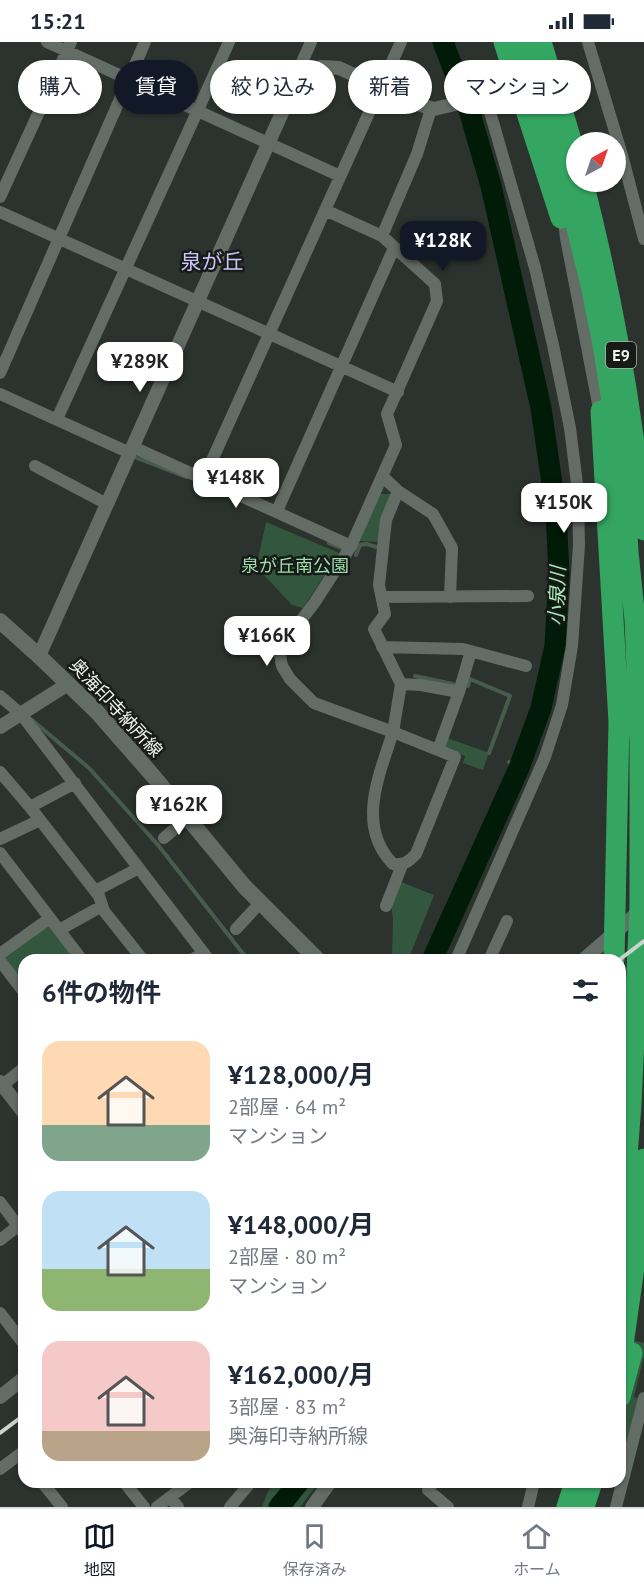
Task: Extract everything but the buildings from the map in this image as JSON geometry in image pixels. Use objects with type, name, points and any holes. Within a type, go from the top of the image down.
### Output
[{"type":"highway","points":[[504,42],[567,238]]},
{"type":"highway","name":"E9","points":[[525,42],[566,183],[591,285],[604,350],[624,479],[635,620],[640,740],[640,905],[626,1169]]},
{"type":"highway","points":[[540,42],[568,132]]},
{"type":"highway","points":[[556,42],[580,132]]},
{"type":"highway","name":"E9","points":[[586,192],[600,247],[626,380],[644,530]]},
{"type":"highway","points":[[594,192],[605,235],[621,357]]},
{"type":"highway","points":[[601,411],[619,722],[626,793]]},
{"type":"highway","points":[[614,954],[614,874],[626,793],[630,549],[627,512],[630,501],[640,493]]},
{"type":"highway","points":[[602,954],[607,893],[614,874]]},
{"type":"highway","points":[[626,1324],[638,1239],[644,1159]]},
{"type":"highway","points":[[626,1374],[639,1325],[644,1291]]},
{"type":"highway","points":[[567,1507],[572,1488]]},
{"type":"highway","points":[[584,1507],[590,1488]]},
{"type":"main road","name":"奥海印寺納所線","points":[[0,621],[97,712],[244,886],[312,954]]},
{"type":"street","points":[[47,42],[69,47],[114,72]]},
{"type":"street","points":[[137,60],[145,42]]},
{"type":"street","points":[[198,109],[229,42]]},
{"type":"street","points":[[303,60],[311,42]]},
{"type":"street","points":[[393,60],[401,42]]},
{"type":"street","points":[[540,42],[543,60]]},
{"type":"street","points":[[588,42],[622,155],[644,239]]},
{"type":"street","points":[[0,197],[69,47]]},
{"type":"street","points":[[432,106],[444,106]]},
{"type":"street","points":[[382,236],[436,108]]},
{"type":"street","points":[[198,111],[340,176]]},
{"type":"street","points":[[0,373],[114,114]]},
{"type":"street","points":[[57,419],[196,114]]},
{"type":"street","points":[[39,656],[282,114]]},
{"type":"street","points":[[204,478],[369,114]]},
{"type":"street","points":[[459,954],[545,757],[562,705],[572,646],[579,545],[578,492],[570,428],[558,366],[535,268],[489,114]]},
{"type":"street","points":[[553,114],[567,238],[601,411],[615,498]]},
{"type":"street","points":[[554,114],[621,357],[640,454],[640,493]]},
{"type":"street","points":[[325,210],[382,236],[435,284],[437,301],[387,414],[396,445],[351,546],[315,603],[284,643],[280,656],[282,666],[296,686],[314,703],[393,732],[455,757],[416,854],[408,863],[402,865],[393,864],[385,856],[375,836],[371,807],[393,732],[401,684],[374,629],[385,614],[379,585],[386,520],[398,491]]},
{"type":"street","points":[[0,212],[398,392]]},
{"type":"street","points":[[277,511],[394,248]]},
{"type":"street","points":[[0,394],[204,478],[351,546]]},
{"type":"street","points":[[35,466],[107,504]]},
{"type":"street","points":[[382,476],[398,491],[433,514],[452,548],[450,597]]},
{"type":"street","points":[[382,597],[528,596]]},
{"type":"street","points":[[382,647],[463,649],[526,666]]},
{"type":"street","points":[[438,750],[471,651]]},
{"type":"street","points":[[0,727],[68,684]]},
{"type":"street","points":[[401,684],[459,692]]},
{"type":"street","points":[[0,696],[21,714],[205,954]]},
{"type":"street","points":[[0,772],[95,891],[104,911],[138,954]]},
{"type":"street","points":[[30,807],[75,783]]},
{"type":"street","points":[[164,838],[187,818]]},
{"type":"street","points":[[0,839],[40,820]]},
{"type":"street","points":[[0,853],[76,954]]},
{"type":"street","points":[[386,906],[402,865]]},
{"type":"street","points":[[95,891],[139,868]]},
{"type":"street","points":[[236,929],[260,903]]},
{"type":"street","points":[[59,930],[102,906]]},
{"type":"street","points":[[590,954],[644,908]]},
{"type":"street","points":[[0,954],[50,918]]},
{"type":"street","points":[[492,954],[507,921]]},
{"type":"street","points":[[0,961],[18,984]]},
{"type":"street","points":[[18,1072],[1,1084],[18,1105]]},
{"type":"street","points":[[0,1202],[18,1222]]},
{"type":"street","points":[[0,1240],[18,1229]]},
{"type":"street","points":[[0,1313],[18,1336]]},
{"type":"street","points":[[0,1397],[18,1383]]},
{"type":"street","points":[[626,1457],[644,1398]]},
{"type":"street","points":[[0,1469],[18,1458]]},
{"type":"street","points":[[47,1488],[62,1507]]},
{"type":"street","points":[[129,1488],[144,1507]]},
{"type":"street","points":[[157,1507],[174,1502],[185,1488]]},
{"type":"street","points":[[230,1507],[246,1488]]},
{"type":"street","points":[[312,1507],[326,1488]]},
{"type":"street","points":[[430,1488],[428,1490],[448,1507]]},
{"type":"street","points":[[528,1507],[533,1488]]},
{"type":"street","points":[[616,1507],[619,1488]]},
{"type":"green space","points":[[379,494],[390,494],[380,542],[359,541]]},
{"type":"green space","name":"泉が丘南公園","points":[[266,522],[339,553],[303,608],[292,605],[263,574],[258,559]]},
{"type":"green space","points":[[447,738],[487,752],[483,770],[463,763],[465,756],[445,748]]},
{"type":"green space","points":[[401,882],[434,895],[410,954],[392,954],[391,905]]},
{"type":"green space","points":[[45,926],[50,927],[70,954],[18,954],[18,980],[4,962],[5,956]]},
{"type":"green space","points":[[626,1338],[644,1343],[644,1356],[634,1397],[638,1398],[626,1446]]},
{"type":"green space","points":[[271,1488],[286,1488],[272,1507],[262,1507]]},
{"type":"green space","points":[[302,1488],[314,1488],[300,1507],[287,1507]]},
{"type":"waterway","name":"小泉川","points":[[435,954],[519,768],[541,708],[555,646],[559,574],[556,511],[541,408],[491,186],[469,110],[443,42]]},
{"type":"waterway","points":[[137,458],[186,477]]},
{"type":"waterway","points":[[329,543],[341,548]]},
{"type":"waterway","points":[[356,555],[360,545],[377,547]]},
{"type":"waterway","points":[[415,676],[453,684]]},
{"type":"waterway","points":[[468,686],[470,679],[510,696],[489,753]]},
{"type":"waterway","points":[[32,720],[89,768],[158,845],[243,954]]},
{"type":"waterway","points":[[509,762],[519,768]]},
{"type":"waterway","name":"小泉川","points":[[279,1507],[294,1488]]},
{"type":"railway","points":[[626,955],[644,941]]},
{"type":"railway","points":[[0,1433],[18,1420]]},
{"type":"district","name":"泉が丘","points":[[212,262]]}]
